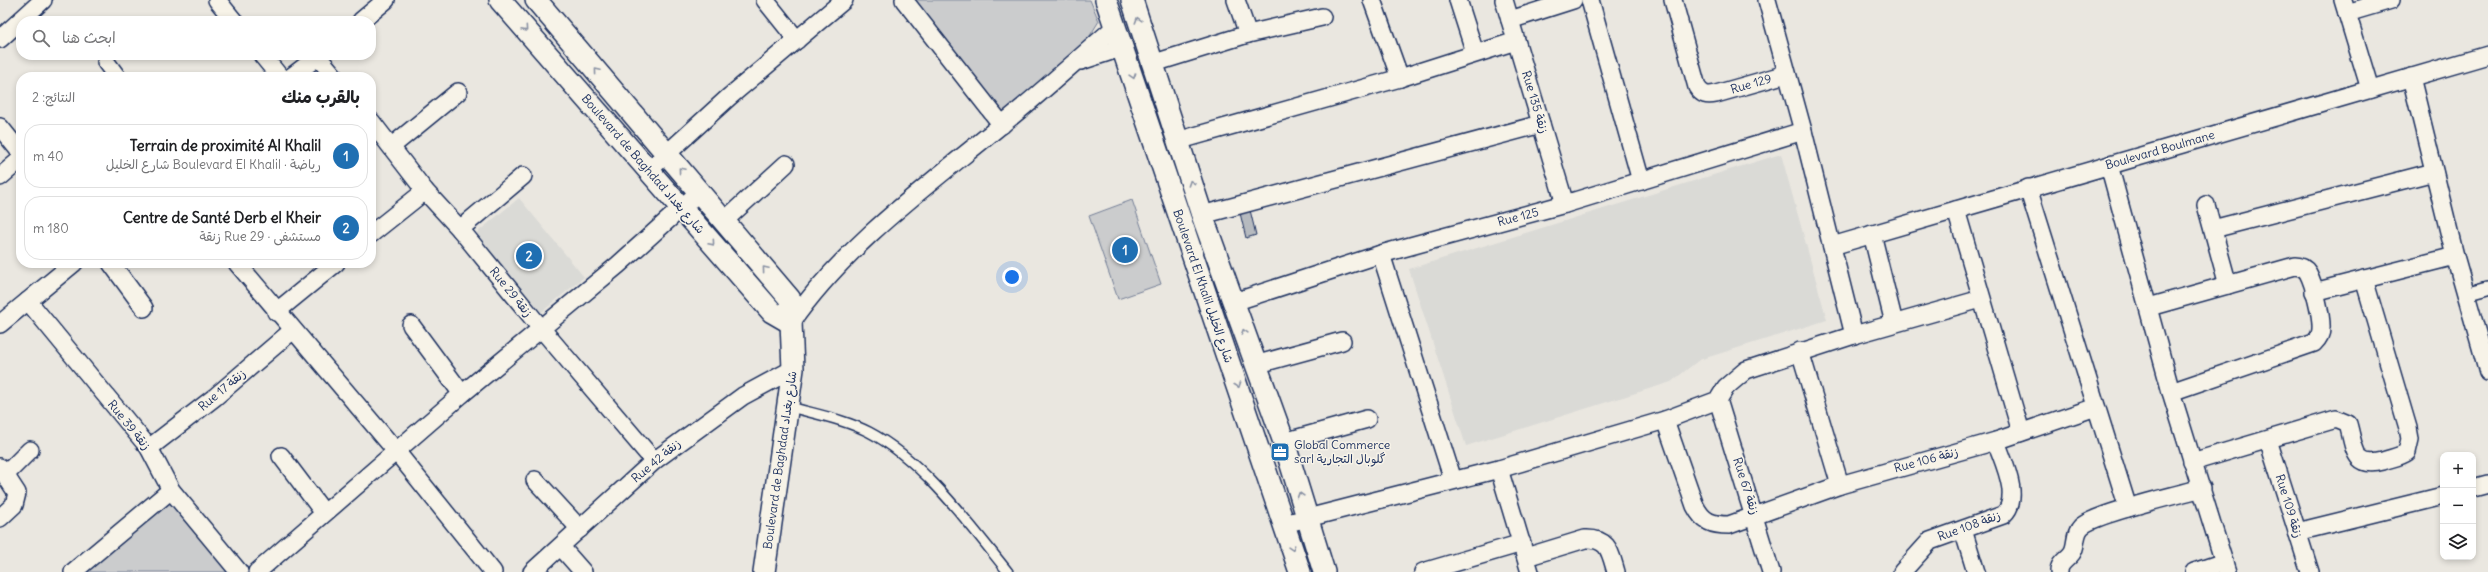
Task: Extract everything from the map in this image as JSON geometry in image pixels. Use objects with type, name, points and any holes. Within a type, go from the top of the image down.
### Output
[{"type":"street","points":[[26,16],[43,0]]},
{"type":"street","points":[[217,0],[230,16]]},
{"type":"street","name":"Boulevard de Baghdad شارع بغداد","points":[[500,0],[772,312],[790,323]]},
{"type":"street","name":"Boulevard de Baghdad شارع بغداد","points":[[536,0],[790,299],[793,369],[764,572]]},
{"type":"street","points":[[765,0],[797,40]]},
{"type":"street","points":[[649,170],[844,0]]},
{"type":"street","points":[[904,0],[1002,124]]},
{"type":"street","name":"Boulevard El Khalil شارع الخليل","points":[[1106,0],[1115,27],[1124,47],[1166,180],[1300,572]]},
{"type":"street","name":"Boulevard El Khalil شارع الخليل","points":[[1132,0],[1151,64],[1202,216],[1284,442],[1324,572]]},
{"type":"street","points":[[1236,0],[1248,34]]},
{"type":"street","points":[[1372,0],[1400,78]]},
{"type":"street","points":[[1458,0],[1475,53]]},
{"type":"street","name":"Rue 135 زنقة","points":[[1504,0],[1565,204]]},
{"type":"street","points":[[1510,20],[1573,0]]},
{"type":"street","points":[[1590,0],[1641,181]]},
{"type":"street","name":"Rue 129","points":[[1673,0],[1697,87],[1705,95],[1716,94],[1786,74]]},
{"type":"street","points":[[1767,0],[1786,74],[1803,131],[1854,335]]},
{"type":"street","points":[[2370,89],[2345,7],[2391,0]]},
{"type":"street","points":[[365,16],[375,3]]},
{"type":"street","points":[[1151,64],[1248,34],[1322,17]]},
{"type":"street","points":[[0,40],[16,25]]},
{"type":"street","points":[[790,323],[805,303],[866,238],[1074,64],[1115,27]]},
{"type":"street","points":[[1177,141],[1400,78],[1516,41]]},
{"type":"street","points":[[1074,64],[1124,47]]},
{"type":"street","name":"Boulevard Boulmane","points":[[1832,246],[2488,55]]},
{"type":"street","points":[[266,60],[276,72]]},
{"type":"street","points":[[298,72],[314,60]]},
{"type":"street","points":[[322,60],[331,72]]},
{"type":"street","points":[[106,62],[113,72]]},
{"type":"street","points":[[2411,77],[2455,256],[2488,372]]},
{"type":"street","points":[[392,146],[458,92]]},
{"type":"street","points":[[1202,216],[1541,124]]},
{"type":"street","points":[[0,127],[16,147]]},
{"type":"street","name":"Rue 29 زنقة","points":[[376,127],[425,191],[460,229],[540,327],[654,461]]},
{"type":"street","name":"Rue 125","points":[[1234,302],[1381,254],[1565,204],[1803,131]]},
{"type":"street","points":[[0,177],[16,163]]},
{"type":"street","points":[[724,220],[786,164]]},
{"type":"street","points":[[2109,165],[2192,462],[2202,488],[2225,567],[2194,572]]},
{"type":"street","points":[[2213,229],[2434,172]]},
{"type":"street","points":[[460,229],[523,176]]},
{"type":"street","points":[[2028,188],[2128,508]]},
{"type":"street","points":[[376,230],[425,191]]},
{"type":"street","points":[[257,572],[324,512],[540,327],[618,265],[680,207],[699,192]]},
{"type":"street","points":[[2206,205],[2228,285]]},
{"type":"street","points":[[1956,210],[2021,432]]},
{"type":"street","points":[[1872,234],[1894,323]]},
{"type":"street","points":[[1381,254],[1453,480]]},
{"type":"street","points":[[2314,292],[2455,256]]},
{"type":"street","points":[[2149,307],[2295,266],[2304,268],[2308,273],[2314,292],[2321,328],[2319,337],[2314,343],[2172,392]]},
{"type":"street","points":[[0,324],[68,268]]},
{"type":"street","points":[[115,268],[144,308]]},
{"type":"street","points":[[241,268],[276,312],[396,451],[493,572]]},
{"type":"street","points":[[276,312],[330,268]]},
{"type":"street","points":[[2192,462],[2336,419],[2348,424],[2360,460],[2366,463],[2402,456],[2407,452],[2410,439],[2408,428],[2364,279]]},
{"type":"street","points":[[2466,294],[2488,288]]},
{"type":"street","points":[[1284,524],[1499,469],[1665,420],[1718,400],[1726,387],[1746,370],[1800,351],[1981,299]]},
{"type":"street","name":"Rue 39 زنقة","points":[[28,301],[149,448],[171,490],[240,572]]},
{"type":"street","points":[[410,325],[462,394]]},
{"type":"street","name":"Rue 17 زنقة","points":[[149,448],[215,397],[292,330]]},
{"type":"street","points":[[1255,365],[1342,341]]},
{"type":"street","points":[[1800,351],[1840,485]]},
{"type":"street","name":"Rue 42 زنقة","points":[[532,572],[654,461],[743,396],[793,369]]},
{"type":"street","name":"Rue 67 زنقة","points":[[1718,400],[1756,516],[1771,572]]},
{"type":"street","name":"Rue 106 زنقة","points":[[1665,420],[1695,506],[1701,517],[1708,522],[1718,525],[1729,525],[1840,485],[1996,441],[2096,407]]},
{"type":"street","points":[[1284,442],[1367,419]]},
{"type":"street","name":"Rue 109 زنقة","points":[[2268,440],[2310,572]]},
{"type":"street","name":"Rue 108 زنقة","points":[[1902,572],[1930,540],[1963,530],[2003,515],[2009,510],[2012,502],[2010,489],[1996,441]]},
{"type":"street","points":[[0,518],[14,504],[16,498],[15,488],[3,470],[30,450]]},
{"type":"street","points":[[281,456],[324,512]]},
{"type":"street","points":[[1499,469],[1526,557]]},
{"type":"street","points":[[535,480],[580,529]]},
{"type":"street","points":[[2476,487],[2488,484]]},
{"type":"street","points":[[2059,572],[2061,563],[2072,552],[2080,528],[2087,523],[2128,508],[2202,488]]},
{"type":"street","points":[[73,572],[171,490]]},
{"type":"street","points":[[2297,532],[2440,497]]},
{"type":"street","points":[[1963,530],[1976,572]]},
{"type":"street","points":[[1423,572],[1526,557],[1585,539],[1595,539],[1603,542],[1608,548],[1616,572]]},
{"type":"street","points":[[561,547],[583,572]]},
{"type":"lane","points":[[787,406],[868,431],[902,453],[926,475],[1008,572]]},
{"type":"shaded area","points":[[906,0],[1090,0],[1099,21],[1072,65],[1004,121]]},
{"type":"shaded area","points":[[1781,154],[1827,320],[1699,360],[1671,382],[1466,446],[1409,269]]},
{"type":"shaded area","points":[[519,198],[584,277],[538,315],[473,236]]},
{"type":"shaded area","points":[[1132,200],[1161,284],[1118,299],[1089,216]]},
{"type":"shaded area","points":[[172,497],[235,572],[84,572]]},
{"type":"building","points":[[1250,210],[1256,235],[1246,238],[1240,213]]},
{"type":"place","name":"Terrain de proximité Al Khalil","points":[[1125,250]]},
{"type":"place","name":"Centre de Santé Derb el Kheir","points":[[529,256]]},
{"type":"place","name":"Global Commerce sarl گلوبال التجارية","points":[[1280,452]]}]
